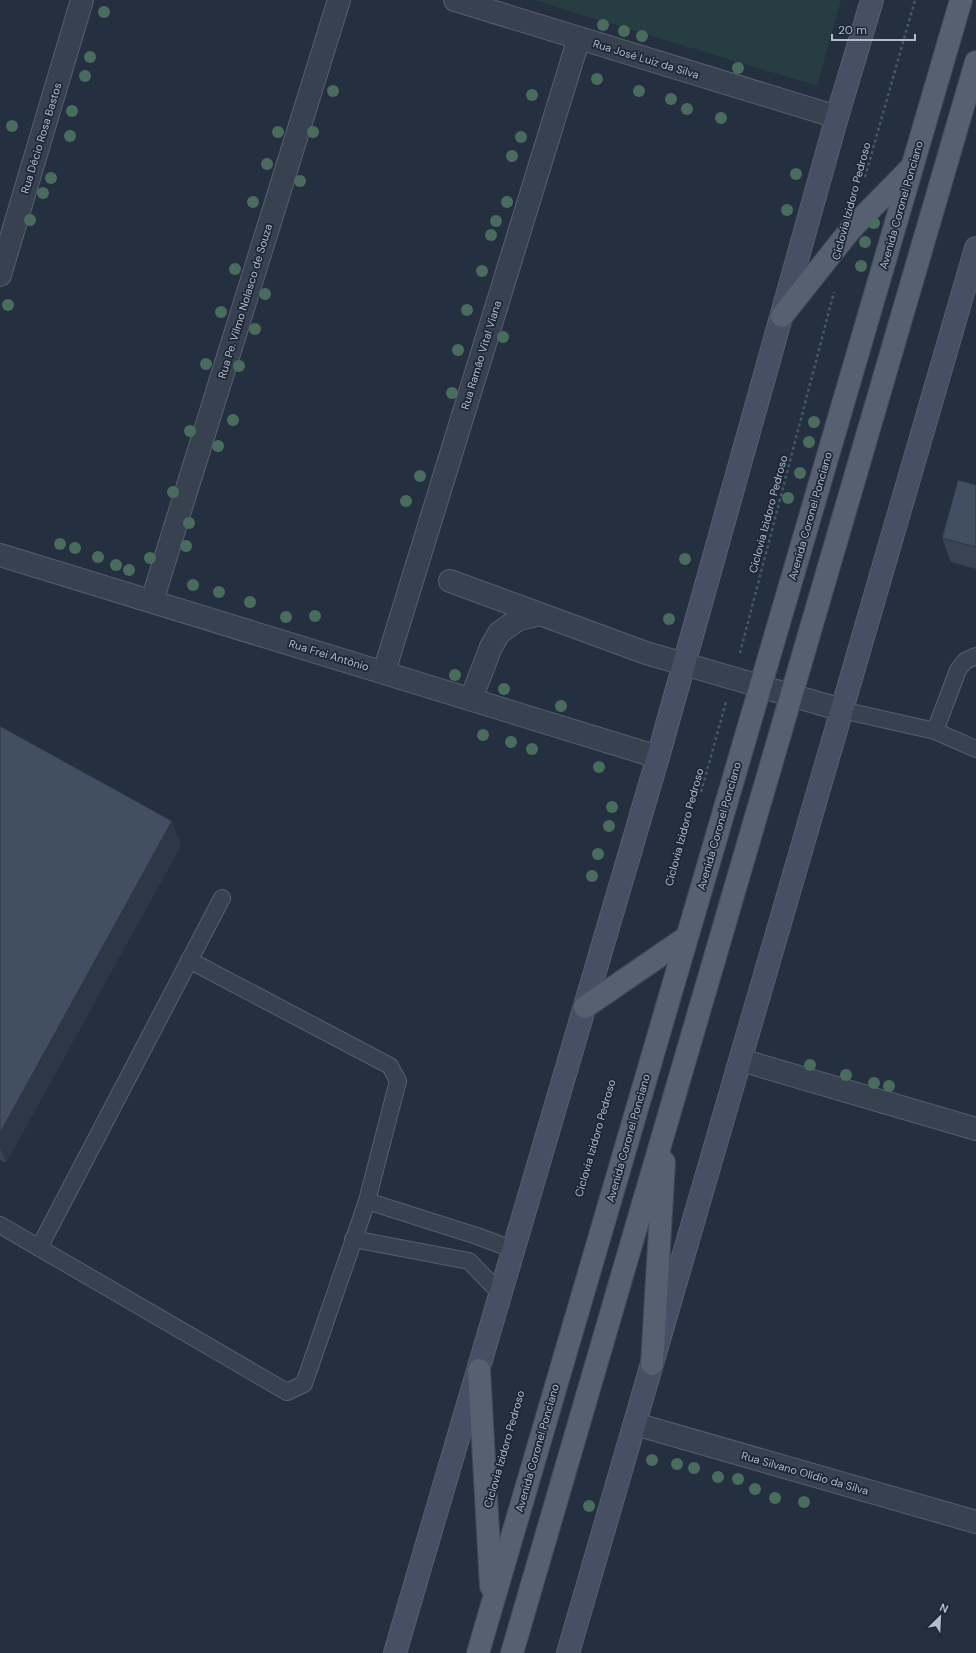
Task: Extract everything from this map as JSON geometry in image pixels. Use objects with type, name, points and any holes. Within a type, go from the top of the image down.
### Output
[{"type":"main road","points":[[395,1653],[658,758],[872,0]]},
{"type":"main road","name":"Avenida Coronel Ponciano","points":[[478,1653],[961,0]]},
{"type":"main road","points":[[512,1653],[976,62]]},
{"type":"main road","points":[[782,316],[851,229],[912,168]]},
{"type":"main road","points":[[568,1653],[976,248]]},
{"type":"main road","points":[[728,798],[736,795],[744,795],[751,800],[758,810]]},
{"type":"main road","points":[[585,1007],[687,937]]},
{"type":"main road","points":[[652,1364],[667,1121]]},
{"type":"main road","points":[[479,1370],[489,1527],[491,1607]]},
{"type":"street","name":"Rua Décio Rosa Bastos","points":[[0,275],[82,0]]},
{"type":"street","name":"Rua Pe. Vilmo Nolasco de Souza","points":[[152,601],[339,0]]},
{"type":"street","name":"Rua José Luiz da Silva","points":[[455,0],[838,117]]},
{"type":"street","name":"Rua Ramão Vital Viana","points":[[384,672],[579,38]]},
{"type":"street","name":"Rua Frei Antônio","points":[[0,555],[384,672],[658,758]]},
{"type":"street","points":[[450,581],[684,665],[842,710]]},
{"type":"street","points":[[471,699],[491,647],[499,633],[517,620],[540,614]]},
{"type":"street","points":[[740,1060],[976,1129]]},
{"type":"street","name":"Rua Silvano Olídio da Silva","points":[[635,1424],[976,1522]]},
{"type":"lane","points":[[935,731],[958,670],[966,661],[976,656]]},
{"type":"lane","points":[[842,710],[935,731],[976,749]]},
{"type":"lane","points":[[39,1248],[222,898]]},
{"type":"lane","points":[[0,1225],[287,1392],[304,1384],[367,1201],[398,1081],[390,1066],[189,960]]},
{"type":"lane","points":[[367,1201],[478,1236],[514,1250]]},
{"type":"lane","points":[[353,1239],[469,1261],[501,1294]]},
{"type":"path","name":"Ciclovia Izidoro Pedroso","points":[[863,183],[915,0]]},
{"type":"path","name":"Ciclovia Izidoro Pedroso","points":[[700,794],[733,678],[835,290]]},
{"type":"green space","points":[[533,0],[841,0],[817,86]]},
{"type":"building","points":[[958,480],[976,485],[976,547],[942,538]]},
{"type":"building","points":[[0,726],[172,821],[0,1133]]}]
